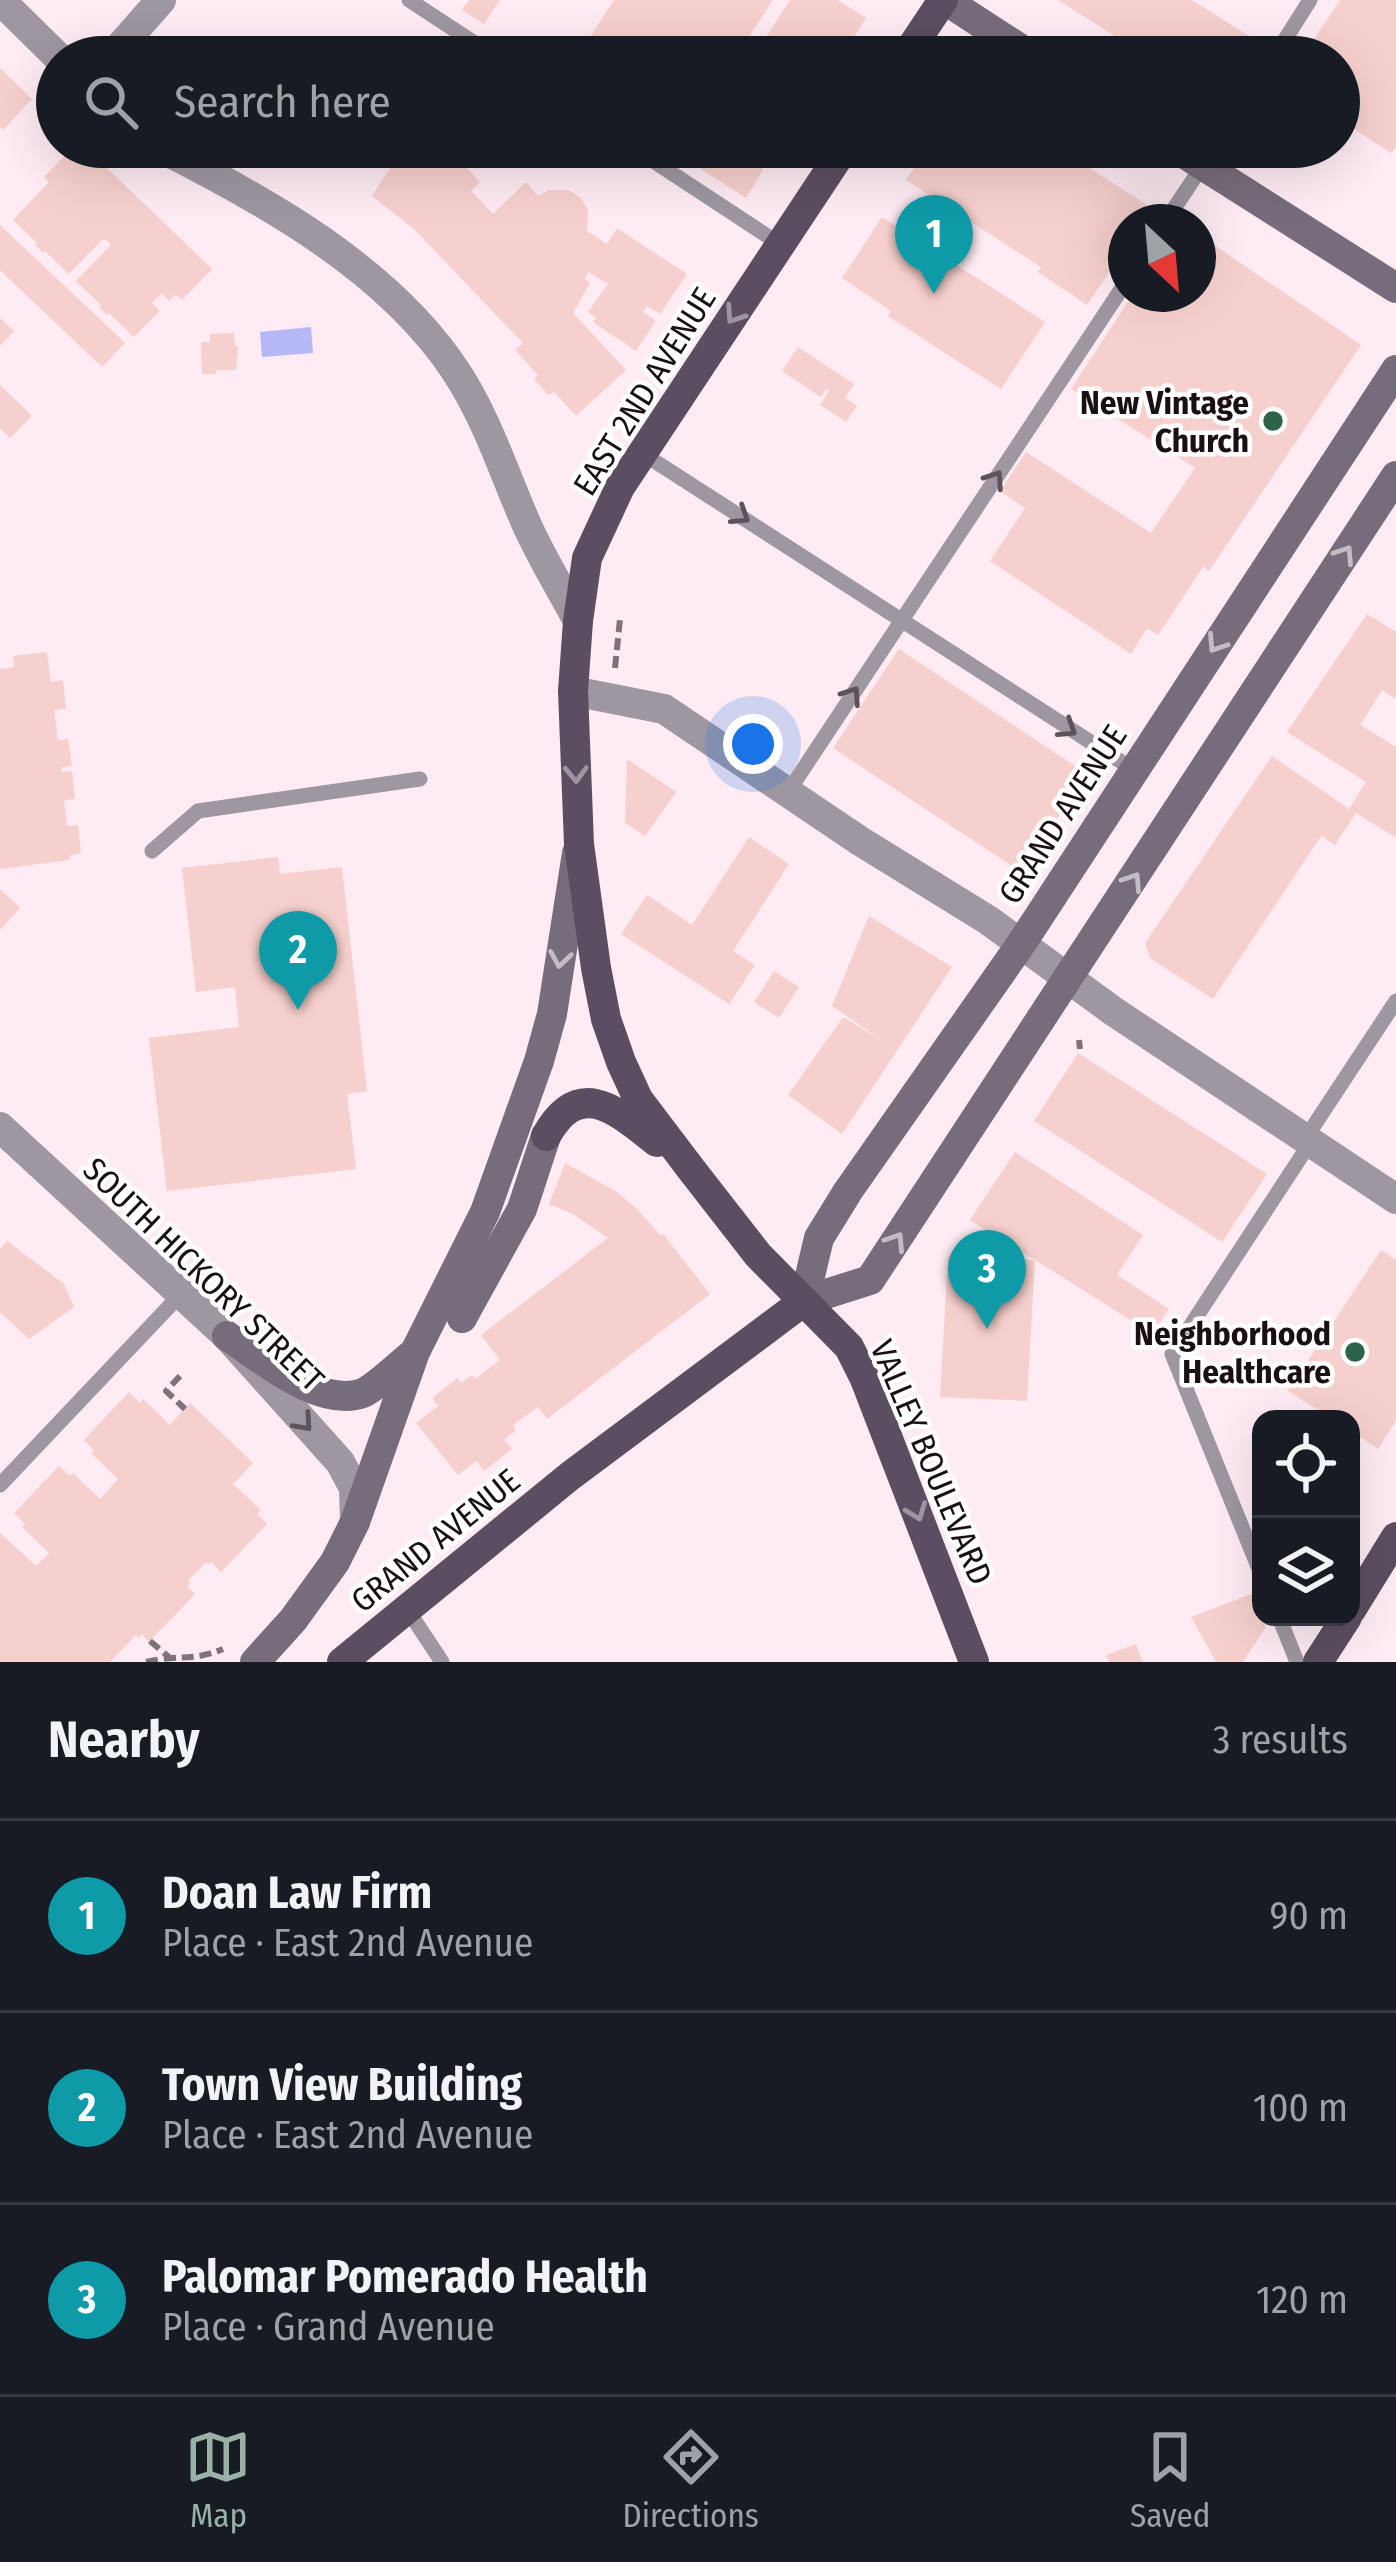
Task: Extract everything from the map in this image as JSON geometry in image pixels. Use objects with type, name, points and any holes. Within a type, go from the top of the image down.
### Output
[{"type":"main road","points":[[919,36],[944,0],[1000,36]]},
{"type":"main road","name":"EAST 2ND AVENUE","points":[[804,1301],[758,1255],[691,1169],[638,1099],[620,1062],[596,968],[579,844],[573,691],[587,558],[620,487],[831,168]]},
{"type":"main road","points":[[1226,168],[1396,288]]},
{"type":"main road","name":"GRAND AVENUE","points":[[804,1301],[819,1238],[848,1191],[1021,944],[1396,370]]},
{"type":"main road","name":"GRAND AVENUE","points":[[342,1662],[570,1476],[804,1301],[871,1280],[1396,476]]},
{"type":"main road","name":"EAST 2ND AVENUE","points":[[355,1522],[415,1352],[485,1212],[539,1061],[579,844]]},
{"type":"main road","points":[[462,1318],[522,1209],[546,1136],[566,1110],[598,1103],[612,1108],[691,1169]]},
{"type":"main road","name":"VALLEY BOULEVARD","points":[[804,1301],[849,1347],[865,1379],[974,1662]]},
{"type":"main road","points":[[226,1336],[313,1390],[335,1397],[364,1393],[415,1352]]},
{"type":"main road","points":[[255,1662],[335,1562],[355,1522]]},
{"type":"main road","points":[[1360,1596],[1396,1538]]},
{"type":"main road","points":[[1318,1662],[1341,1626]]},
{"type":"street","points":[[0,0],[37,36]]},
{"type":"street","points":[[129,36],[161,0]]},
{"type":"street","points":[[200,168],[317,236],[365,274],[437,345],[460,376],[495,446],[527,527],[578,621]]},
{"type":"street","points":[[573,691],[664,709],[1396,1199]]},
{"type":"street","name":"SOUTH HICKORY STREET","points":[[0,1127],[226,1336],[340,1462],[353,1488],[355,1522]]},
{"type":"lane","points":[[409,0],[464,36]]},
{"type":"lane","points":[[1287,36],[1310,0]]},
{"type":"lane","points":[[664,168],[781,245]]},
{"type":"lane","points":[[1178,204],[1201,168]]},
{"type":"lane","points":[[788,792],[1108,309]]},
{"type":"lane","points":[[643,453],[1133,770]]},
{"type":"lane","points":[[152,851],[198,811],[420,779]]},
{"type":"lane","points":[[1252,1552],[1172,1354],[1396,1001]]},
{"type":"lane","points":[[0,1485],[182,1294]]},
{"type":"lane","points":[[407,1609],[442,1662]]},
{"type":"lane","points":[[1283,1626],[1297,1662]]},
{"type":"path","points":[[181,1376],[166,1391],[185,1408]]},
{"type":"path","points":[[150,1641],[170,1658]]},
{"type":"path","points":[[146,1662],[200,1661],[223,1649]]},
{"type":"water","points":[[311,327],[313,353],[262,357],[260,332]]},
{"type":"building","points":[[469,0],[500,0],[484,24],[462,10]]},
{"type":"building","points":[[614,0],[773,0],[750,36],[591,36]]},
{"type":"building","points":[[790,0],[838,0],[866,18],[854,36],[767,36]]},
{"type":"building","points":[[1058,0],[1192,0],[1249,36],[1115,36]]},
{"type":"building","points":[[1340,0],[1396,0],[1396,147],[1391,153],[1360,133],[1360,36],[1316,36]]},
{"type":"building","points":[[0,68],[32,99],[3,130],[0,127]]},
{"type":"building","points":[[53,168],[107,168],[212,269],[182,300],[176,294],[169,301],[162,293],[152,303],[160,311],[134,337],[76,281],[111,245],[104,238],[69,274],[13,220],[49,182],[44,177]]},
{"type":"building","points":[[390,168],[467,168],[480,182],[471,191],[493,214],[526,182],[538,196],[549,190],[568,190],[588,210],[587,231],[607,244],[617,228],[687,274],[660,314],[647,306],[643,312],[656,321],[636,351],[593,322],[596,317],[588,312],[608,284],[588,272],[585,279],[590,283],[573,313],[626,370],[576,416],[534,379],[538,375],[515,350],[523,343],[415,230],[372,196]]},
{"type":"building","points":[[699,168],[762,168],[746,198]]},
{"type":"building","points":[[914,168],[1090,168],[1146,204],[1108,204],[1108,274],[1087,305],[1038,272],[1041,267],[906,180]]},
{"type":"building","points":[[882,217],[1045,322],[1001,389],[888,316],[891,311],[842,278]]},
{"type":"building","points":[[0,225],[125,343],[102,367],[0,270]]},
{"type":"building","points":[[1216,246],[1361,345],[1209,571],[1203,567],[1158,635],[1147,628],[1131,654],[990,561],[1025,508],[1000,491],[1026,452],[1151,533],[1195,468],[1071,389],[1121,312],[1216,312]]},
{"type":"building","points":[[0,318],[14,331],[0,346]]},
{"type":"building","points":[[234,333],[236,370],[202,374],[201,342],[210,342],[210,334]]},
{"type":"building","points":[[798,347],[854,384],[845,398],[857,406],[846,422],[820,405],[829,391],[821,397],[782,371]]},
{"type":"building","points":[[0,385],[32,416],[10,438],[0,428]]},
{"type":"building","points":[[1367,614],[1396,632],[1396,699],[1382,690],[1360,725],[1396,747],[1396,838],[1356,813],[1335,845],[1321,836],[1213,999],[1150,958],[1145,943],[1272,756],[1349,809],[1366,782],[1287,732]]},
{"type":"building","points":[[899,649],[1078,768],[1069,782],[1078,788],[1021,872],[833,748]]},
{"type":"building","points":[[47,652],[51,682],[63,680],[66,709],[54,710],[58,740],[68,739],[72,766],[62,767],[62,772],[72,771],[75,799],[64,800],[67,826],[78,825],[81,853],[70,855],[70,860],[0,869],[0,669],[14,667],[13,656]]},
{"type":"building","points":[[627,759],[676,792],[645,836],[625,823]]},
{"type":"building","points":[[749,837],[789,864],[733,951],[755,965],[729,1004],[621,934],[647,895],[692,925]]},
{"type":"building","points":[[278,857],[280,874],[342,867],[367,1091],[347,1094],[356,1169],[167,1191],[149,1038],[239,1027],[235,987],[196,992],[182,868]]},
{"type":"building","points":[[0,889],[20,908],[0,930]]},
{"type":"building","points":[[869,916],[952,967],[842,1134],[788,1095],[843,1017],[886,1043],[832,1006]]},
{"type":"building","points":[[774,971],[799,987],[779,1018],[754,1002]]},
{"type":"building","points":[[1078,1053],[1267,1174],[1222,1242],[1034,1121]]},
{"type":"building","points":[[1015,1152],[1143,1235],[1117,1275],[1169,1309],[1153,1334],[970,1220]]},
{"type":"building","points":[[565,1163],[637,1209],[710,1294],[547,1419],[538,1407],[513,1425],[516,1430],[504,1440],[512,1449],[484,1471],[476,1461],[458,1475],[416,1423],[438,1406],[432,1398],[457,1378],[461,1383],[472,1375],[475,1379],[500,1360],[481,1335],[608,1238],[549,1204]]},
{"type":"building","points":[[7,1241],[64,1284],[74,1307],[29,1339],[0,1312],[0,1249]]},
{"type":"building","name":"Neighborhood Healthcare","points":[[1381,1250],[1396,1260],[1396,1421],[1378,1449],[1360,1437],[1360,1410],[1318,1410],[1288,1391]]},
{"type":"building","points":[[948,1256],[1035,1260],[1027,1401],[940,1397]]},
{"type":"building","points":[[129,1392],[170,1425],[190,1403],[253,1463],[233,1484],[261,1510],[257,1514],[267,1524],[221,1572],[206,1562],[188,1581],[195,1594],[149,1642],[142,1634],[136,1635],[110,1662],[0,1662],[0,1533],[36,1566],[49,1553],[14,1513],[59,1466],[100,1499],[118,1479],[84,1440]]},
{"type":"building","points":[[1252,1594],[1252,1626],[1266,1627],[1243,1662],[1216,1662],[1191,1617]]},
{"type":"building","points":[[1136,1644],[1143,1662],[1109,1662],[1106,1655]]},
{"type":"place","name":"Doan Law Firm","points":[[934,294]]},
{"type":"place","name":"New Vintage Church","points":[[1273,421]]},
{"type":"place","name":"Town View Building","points":[[298,1010]]},
{"type":"place","name":"Palomar Pomerado Health","points":[[987,1329]]},
{"type":"place","name":"Neighborhood Healthcare","points":[[1355,1352]]}]
